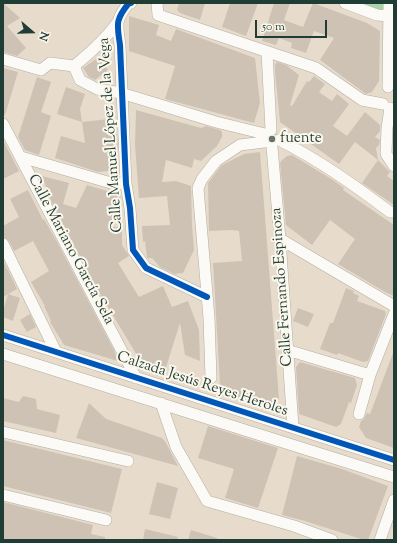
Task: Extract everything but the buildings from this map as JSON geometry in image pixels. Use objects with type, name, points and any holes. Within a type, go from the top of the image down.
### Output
[{"type":"street","name":"Calle Manuel López de la Vega","points":[[130,3],[119,15],[117,23],[120,45],[126,184],[130,208],[133,250],[146,268],[207,297]]},
{"type":"street","points":[[157,3],[158,15],[316,68],[362,100],[389,106]]},
{"type":"street","points":[[345,3],[377,15],[391,12]]},
{"type":"street","points":[[389,3],[391,12],[391,86],[384,88],[380,94],[380,98],[389,106]]},
{"type":"street","points":[[3,59],[41,70],[50,63],[74,66],[91,53],[108,36],[117,23]]},
{"type":"street","name":"Calle Fernando Espinoza","points":[[267,52],[270,138],[280,239],[293,427]]},
{"type":"street","points":[[74,66],[80,80],[97,89],[121,93],[270,138],[306,153],[351,182],[390,212],[394,212]]},
{"type":"street","points":[[389,106],[386,154],[394,166]]},
{"type":"street","name":"Calle Mariano García Sela","points":[[3,124],[136,378]]},
{"type":"street","points":[[211,378],[207,297],[198,188],[202,179],[216,161],[240,145],[270,138]]},
{"type":"street","points":[[21,157],[111,183],[126,184]]},
{"type":"street","points":[[280,239],[394,306]]},
{"type":"street","points":[[3,244],[56,352]]},
{"type":"street","points":[[359,414],[370,375],[394,314]]},
{"type":"street","name":"Calzada Jesús Reyes Heroles","points":[[3,335],[394,460]]},
{"type":"street","points":[[288,350],[370,375]]},
{"type":"street","name":"Calzada Jesús Reyes Heroles","points":[[3,354],[394,477]]},
{"type":"street","points":[[161,403],[176,447],[207,501],[294,526],[332,540]]},
{"type":"street","points":[[3,432],[128,461]]},
{"type":"street","points":[[3,495],[106,520]]},
{"type":"street","points":[[380,540],[394,500]]},
{"type":"green space","points":[[348,3],[386,3],[386,17]]},
{"type":"cycle path","points":[[131,3],[129,3],[121,14],[118,27],[126,184],[130,208],[133,250],[146,268],[207,297]]},
{"type":"cycle path","points":[[3,335],[394,460]]},
{"type":"place","name":"fuente","points":[[272,139]]}]
